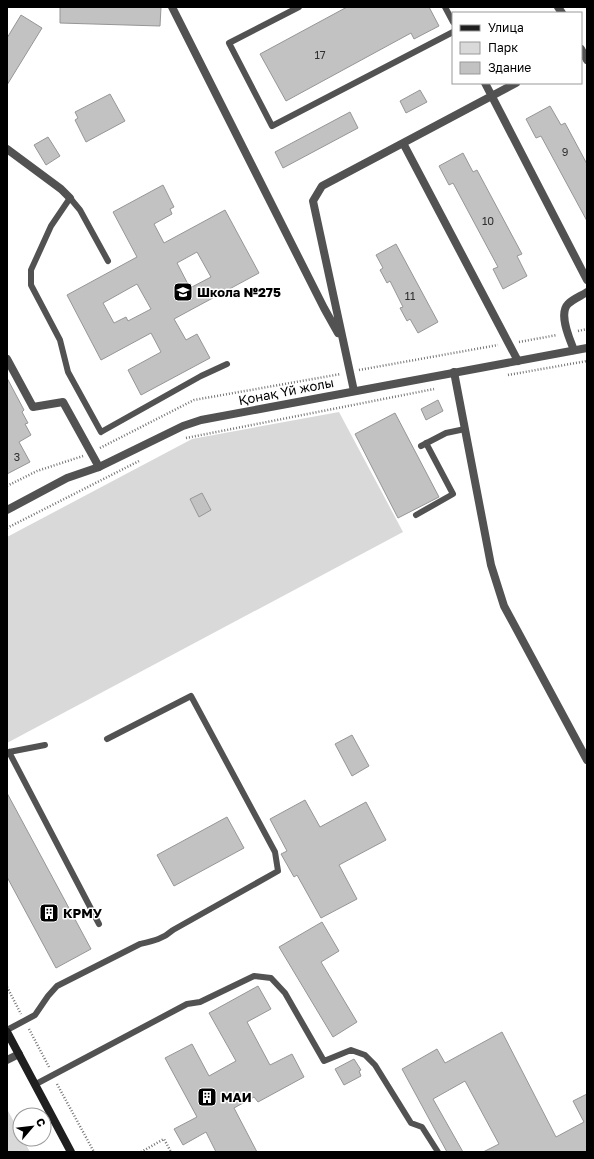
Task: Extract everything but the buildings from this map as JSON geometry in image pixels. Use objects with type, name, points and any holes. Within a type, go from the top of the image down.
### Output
[{"type":"main road","points":[[7,1031],[71,1152]]},
{"type":"street","points":[[172,7],[324,308],[342,340]]},
{"type":"street","points":[[582,50],[587,60]]},
{"type":"street","points":[[486,84],[587,280]]},
{"type":"street","points":[[354,391],[313,201],[322,186],[514,84]]},
{"type":"street","points":[[403,143],[518,361]]},
{"type":"street","points":[[7,149],[61,189],[70,198]]},
{"type":"street","points":[[574,350],[567,333],[564,311],[568,304],[587,292]]},
{"type":"street","name":"Қонақ Үй жолы","points":[[7,510],[67,478],[99,467],[183,426],[201,420],[587,348]]},
{"type":"street","points":[[7,359],[33,407],[63,402],[99,467]]},
{"type":"street","points":[[454,372],[491,565],[502,600],[586,757]]},
{"type":"street","points":[[7,1060],[19,1054]]},
{"type":"lane","points":[[298,7],[229,43],[272,126],[452,33]]},
{"type":"lane","points":[[446,7],[452,20]]},
{"type":"lane","points":[[108,261],[80,210],[70,198],[51,226],[31,270],[31,285],[60,340],[68,372],[102,432],[201,376],[227,364]]},
{"type":"lane","points":[[416,515],[454,494],[423,444],[446,433],[465,429]]},
{"type":"lane","points":[[7,1031],[35,1015],[56,986],[140,944],[166,936],[173,930],[278,871],[275,852],[191,696],[107,739]]},
{"type":"lane","points":[[45,744],[8,752],[99,924]]},
{"type":"lane","points":[[36,1084],[187,1004],[200,1002],[254,976],[271,978],[285,992],[324,1061],[351,1050],[365,1055],[375,1065],[411,1123],[422,1127],[438,1152]]},
{"type":"path","points":[[7,486],[37,471],[74,460],[91,453],[194,400],[567,333]]},
{"type":"path","points":[[502,376],[587,361]]},
{"type":"path","points":[[184,438],[456,385]]},
{"type":"path","points":[[7,528],[142,460]]},
{"type":"path","points":[[140,1152],[164,1139],[171,1152]]},
{"type":"green space","points":[[339,412],[403,532],[7,743],[7,537],[192,439]]},
{"type":"green space","points":[[7,1109],[12,1118],[12,1147],[27,1147],[30,1152],[7,1152]]},
{"type":"place","name":"Школа №275","points":[[183,292]]},
{"type":"place","name":"КРМУ","points":[[49,913]]},
{"type":"place","name":"МАИ","points":[[207,1097]]}]
